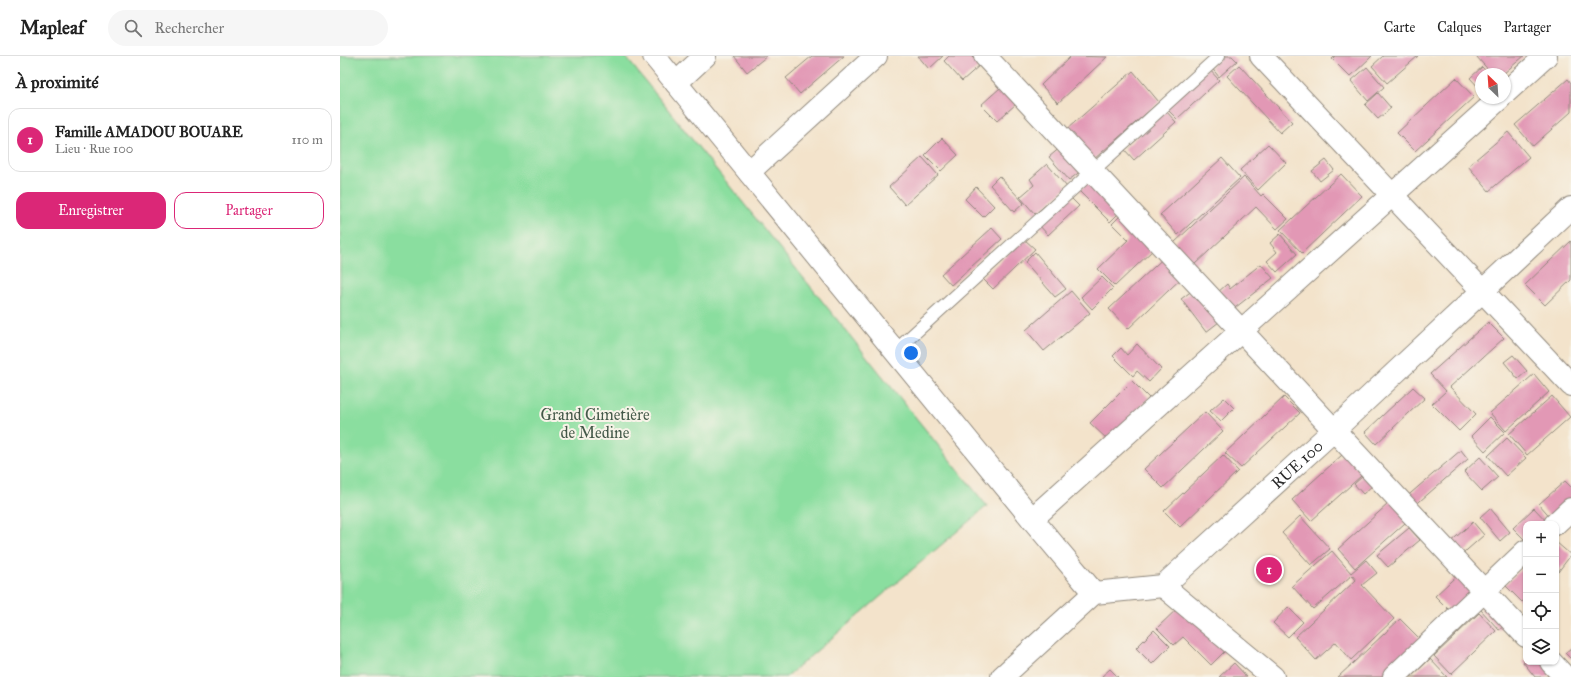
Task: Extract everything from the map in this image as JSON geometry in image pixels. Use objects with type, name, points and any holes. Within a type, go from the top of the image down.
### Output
[{"type":"street","points":[[654,56],[1094,593]]},
{"type":"street","points":[[676,83],[705,56]]},
{"type":"street","points":[[749,172],[876,56]]},
{"type":"street","points":[[986,56],[1523,633]]},
{"type":"street","points":[[1261,56],[1571,385]]},
{"type":"street","points":[[1511,88],[1546,56]]},
{"type":"street","points":[[1032,519],[1493,104]]},
{"type":"street","name":"RUE 100","points":[[1163,586],[1334,430],[1571,208]]},
{"type":"street","points":[[1558,521],[1571,509]]},
{"type":"street","points":[[1394,677],[1523,554]]},
{"type":"street","points":[[1002,677],[1094,593],[1163,586],[1273,677]]},
{"type":"street","points":[[1554,665],[1565,677]]},
{"type":"lane","points":[[895,351],[1219,56]]},
{"type":"green space","name":"Grand Cimetière de Medine","points":[[340,56],[625,56],[987,506],[786,677],[340,677]]},
{"type":"building","points":[[734,56],[767,56],[747,72]]},
{"type":"building","points":[[812,56],[844,56],[800,94],[786,78]]},
{"type":"building","points":[[918,56],[943,56],[929,69]]},
{"type":"building","points":[[949,56],[972,56],[980,65],[962,81],[944,61]]},
{"type":"building","points":[[1071,56],[1107,57],[1058,103],[1041,85]]},
{"type":"building","points":[[1222,56],[1232,56],[1237,61],[1219,77],[1211,67]]},
{"type":"building","points":[[1335,56],[1372,56],[1350,77],[1332,59]]},
{"type":"building","points":[[1383,56],[1418,56],[1387,83],[1372,66]]},
{"type":"building","points":[[1476,56],[1524,56],[1510,68],[1487,68]]},
{"type":"building","points":[[1239,65],[1292,122],[1280,133],[1227,76]]},
{"type":"building","points":[[1367,67],[1384,87],[1368,101],[1351,81]]},
{"type":"building","points":[[1208,68],[1219,80],[1177,119],[1166,108]]},
{"type":"building","points":[[1133,71],[1159,102],[1093,160],[1067,129]]},
{"type":"building","points":[[1475,73],[1475,83],[1470,78]]},
{"type":"building","points":[[1456,78],[1474,97],[1415,151],[1397,133]]},
{"type":"building","points":[[1010,79],[1025,96],[997,121],[981,105]]},
{"type":"building","points":[[1568,79],[1571,83],[1571,112],[1533,146],[1515,125]]},
{"type":"building","points":[[1378,93],[1391,108],[1378,119],[1365,105]]},
{"type":"building","points":[[1165,110],[1176,122],[1134,160],[1124,149]]},
{"type":"building","points":[[1508,132],[1529,157],[1489,191],[1468,166]]},
{"type":"building","points":[[942,138],[958,155],[941,171],[925,155]]},
{"type":"building","points":[[1268,144],[1286,163],[1258,190],[1240,170]]},
{"type":"building","points":[[1061,147],[1081,171],[1069,180],[1049,157]]},
{"type":"building","points":[[922,157],[938,175],[905,205],[889,187]]},
{"type":"building","points":[[1222,158],[1240,178],[1178,235],[1160,215]]},
{"type":"building","points":[[1326,160],[1334,170],[1320,181],[1312,171]]},
{"type":"building","points":[[1047,164],[1067,187],[1035,214],[1020,197],[1034,185],[1030,179]]},
{"type":"building","points":[[1341,174],[1362,196],[1302,253],[1280,230]]},
{"type":"building","points":[[999,176],[1024,203],[1014,212],[990,185]]},
{"type":"building","points":[[1244,177],[1261,196],[1263,194],[1288,219],[1277,229],[1256,207],[1194,265],[1174,243]]},
{"type":"building","points":[[1088,182],[1119,213],[1110,222],[1079,191]]},
{"type":"building","points":[[976,187],[994,206],[983,217],[965,199]]},
{"type":"building","points":[[1069,196],[1079,206],[1048,235],[1039,225]]},
{"type":"building","points":[[1121,215],[1154,249],[1115,286],[1098,269],[1128,240],[1112,224]]},
{"type":"building","points":[[992,228],[1002,239],[951,285],[941,274]]},
{"type":"building","points":[[1280,234],[1297,254],[1277,272],[1267,261],[1277,252],[1270,243]]},
{"type":"building","points":[[1024,239],[1035,249],[993,289],[982,278]]},
{"type":"building","points":[[1571,241],[1571,280],[1545,305],[1525,285]]},
{"type":"building","points":[[1035,252],[1066,289],[1055,297],[1025,262]]},
{"type":"building","points":[[1170,252],[1189,271],[1128,329],[1109,309]]},
{"type":"building","points":[[1261,264],[1273,278],[1231,311],[1217,293],[1227,284],[1230,289]]},
{"type":"building","points":[[1102,277],[1113,288],[1092,309],[1081,297]]},
{"type":"building","points":[[1193,290],[1219,322],[1206,332],[1181,299]]},
{"type":"building","points":[[1071,291],[1090,313],[1044,351],[1026,330]]},
{"type":"building","points":[[1488,322],[1504,338],[1450,387],[1476,414],[1459,431],[1432,404],[1446,391],[1430,374]]},
{"type":"building","points":[[1137,344],[1161,369],[1149,382],[1137,371],[1133,376],[1113,356],[1121,348],[1127,355]]},
{"type":"building","points":[[1513,355],[1527,371],[1518,379],[1504,362]]},
{"type":"building","points":[[1534,374],[1549,392],[1506,431],[1490,413]]},
{"type":"building","points":[[1132,381],[1149,398],[1108,440],[1090,423]]},
{"type":"building","points":[[1413,387],[1425,398],[1376,444],[1365,432]]},
{"type":"building","points":[[1552,396],[1570,417],[1527,455],[1509,434]]},
{"type":"building","points":[[1284,397],[1300,413],[1241,468],[1225,453]]},
{"type":"building","points":[[1224,398],[1234,408],[1221,421],[1210,411]]},
{"type":"building","points":[[1205,412],[1223,431],[1163,488],[1144,469]]},
{"type":"building","points":[[1490,417],[1505,432],[1485,451],[1471,436]]},
{"type":"building","points":[[1507,438],[1526,458],[1506,476],[1488,456]]},
{"type":"building","points":[[1352,446],[1371,467],[1311,521],[1292,500]]},
{"type":"building","points":[[1461,450],[1468,459],[1412,508],[1404,499]]},
{"type":"building","points":[[1223,455],[1238,471],[1180,527],[1164,511]]},
{"type":"building","points":[[1480,457],[1498,477],[1482,491],[1464,472]]},
{"type":"building","points":[[1363,476],[1373,485],[1363,494],[1354,484]]},
{"type":"building","points":[[1565,481],[1571,487],[1571,504],[1553,520],[1539,504]]},
{"type":"building","points":[[1398,495],[1415,514],[1355,568],[1338,549]]},
{"type":"building","points":[[1490,508],[1510,532],[1500,541],[1480,517]]},
{"type":"building","points":[[1534,508],[1546,521],[1523,521],[1523,538],[1513,528]]},
{"type":"building","points":[[1300,516],[1330,549],[1311,565],[1282,533]]},
{"type":"building","points":[[1473,522],[1484,535],[1459,557],[1448,544]]},
{"type":"building","points":[[1409,528],[1420,540],[1388,567],[1377,555]]},
{"type":"building","points":[[1559,545],[1571,555],[1559,571]]},
{"type":"building","points":[[1332,551],[1351,573],[1366,560],[1377,573],[1362,585],[1394,619],[1351,660],[1336,642],[1316,660],[1295,637],[1356,580],[1352,575],[1313,609],[1292,586]]},
{"type":"building","points":[[1466,567],[1482,584],[1452,613],[1435,596]]},
{"type":"building","points":[[1523,568],[1522,602],[1505,585]]},
{"type":"building","points":[[1494,598],[1513,619],[1499,630],[1481,610]]},
{"type":"building","points":[[1182,604],[1226,650],[1211,665],[1183,637],[1174,645],[1157,628]]},
{"type":"building","points":[[1288,607],[1303,622],[1288,637],[1273,623]]},
{"type":"building","points":[[1479,613],[1496,631],[1451,674],[1434,656]]},
{"type":"building","points":[[1400,619],[1421,640],[1382,677],[1338,677]]},
{"type":"building","points":[[1154,630],[1170,646],[1152,664],[1136,648]]},
{"type":"building","points":[[1571,648],[1571,659],[1565,653]]},
{"type":"building","points":[[1430,659],[1447,677],[1411,677]]},
{"type":"building","points":[[1234,663],[1247,677],[1219,677]]},
{"type":"building","points":[[1525,665],[1551,665],[1555,670],[1546,677],[1535,677]]},
{"type":"building","points":[[1110,669],[1118,677],[1101,677]]},
{"type":"place","name":"Famille AMADOU BOUARE","points":[[1269,570]]}]
